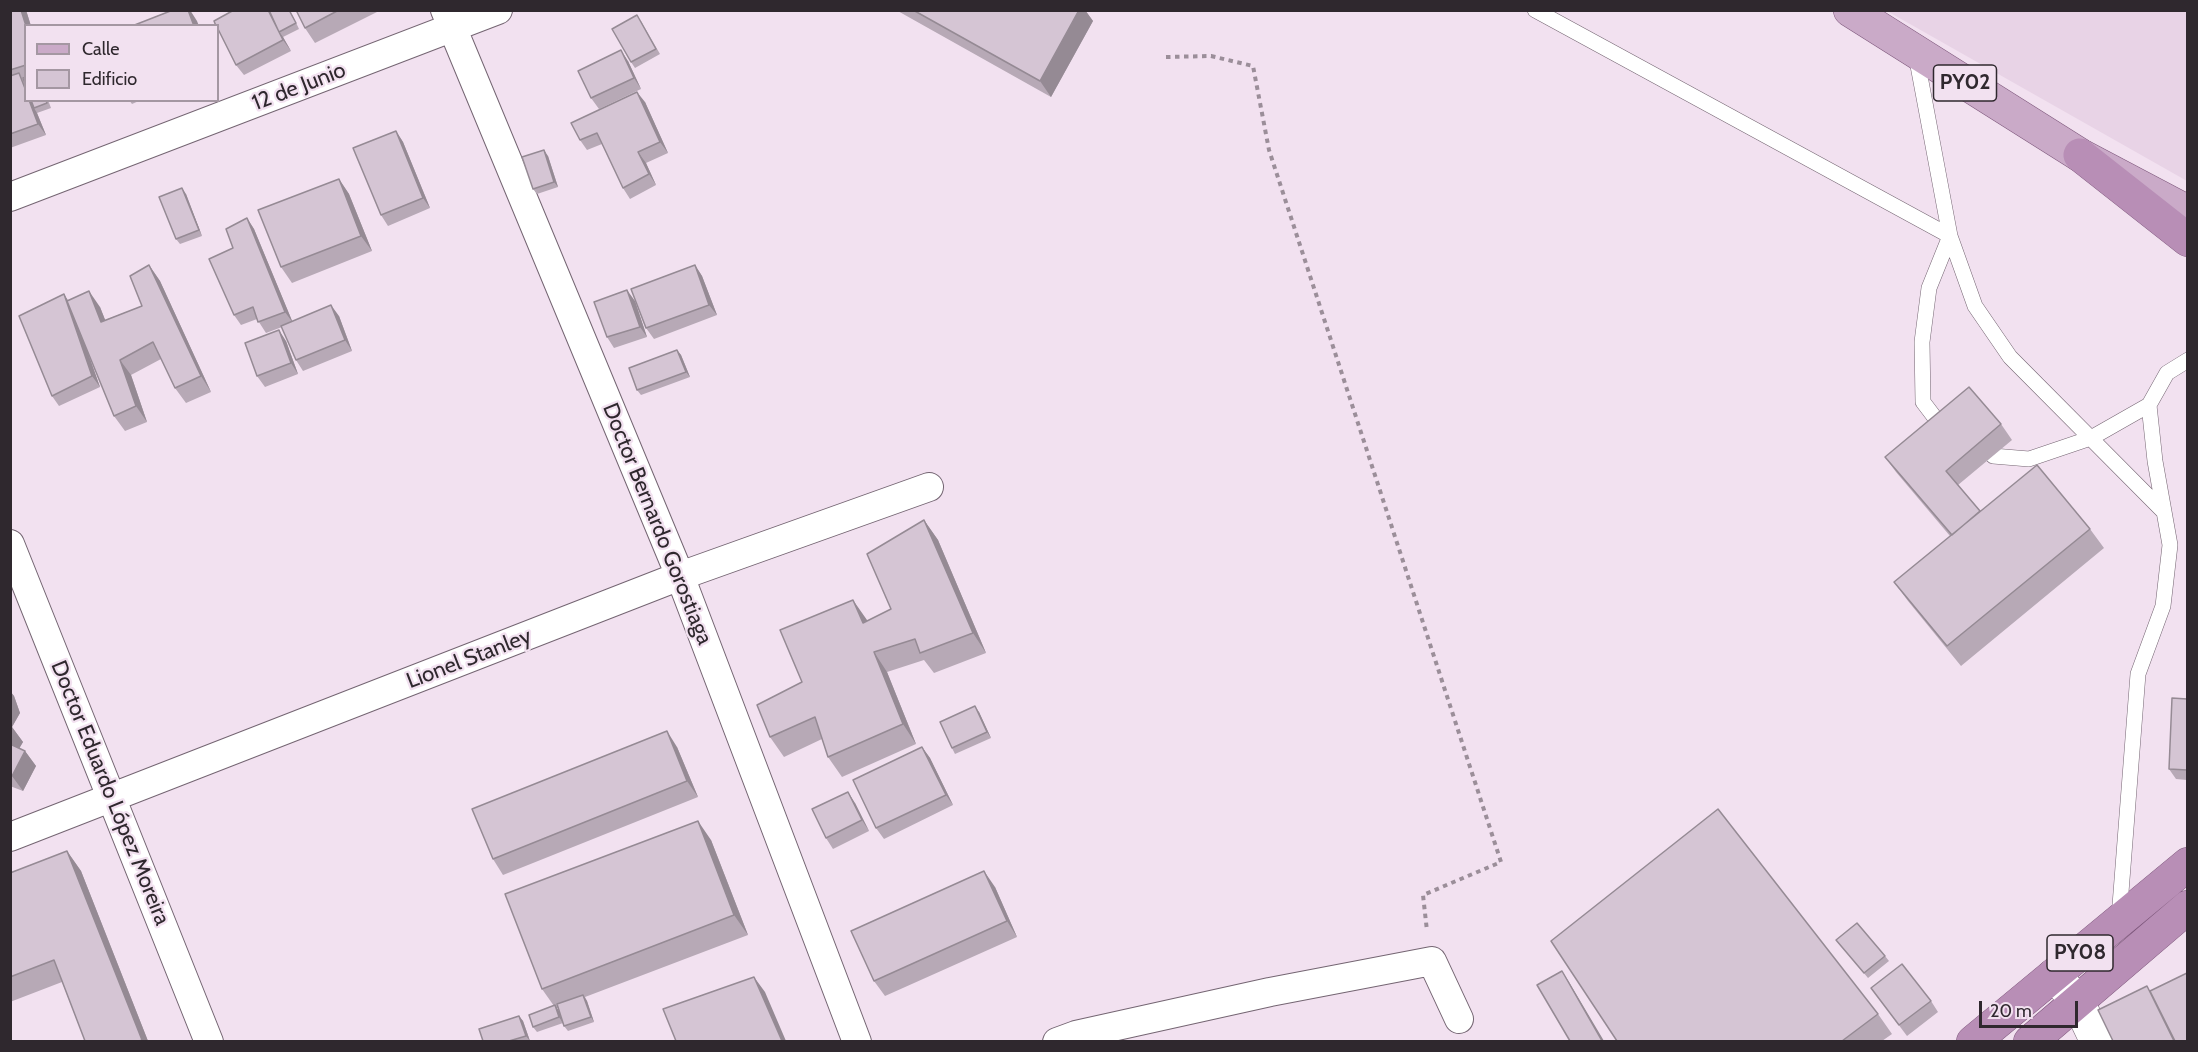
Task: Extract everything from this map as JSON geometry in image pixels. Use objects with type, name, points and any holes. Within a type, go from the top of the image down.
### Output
[{"type":"highway","name":"PY02","points":[[2080,155],[2187,240]]},
{"type":"highway","name":"PY08","points":[[1973,1041],[2187,864]]},
{"type":"highway","name":"PY08","points":[[2030,1041],[2187,907]]},
{"type":"main road","name":"PY02","points":[[1850,10],[2080,155],[2187,212]]},
{"type":"street","name":"12 de Junio","points":[[10,196],[449,19],[498,10]]},
{"type":"street","name":"Doctor Bernardo Gorostiaga","points":[[449,19],[680,576],[857,1041]]},
{"type":"street","name":"Lionel Stanley","points":[[10,837],[680,576],[930,487]]},
{"type":"street","name":"Doctor Eduardo López Moreira","points":[[10,544],[209,1041]]},
{"type":"street","points":[[1057,1041],[1076,1035],[1110,1034],[1270,992],[1432,961],[1459,1019]]},
{"type":"street","points":[[2054,975],[2078,1002],[2097,1041]]},
{"type":"lane","points":[[1535,10],[1950,236]]},
{"type":"lane","points":[[1916,52],[1950,236],[1975,306],[2010,357],[2164,512]]},
{"type":"lane","points":[[1945,431],[1923,402],[1922,342],[1929,288],[1950,236]]},
{"type":"lane","points":[[1993,456],[2029,459],[2091,438],[2149,405],[2167,373],[2187,360]]},
{"type":"lane","points":[[2118,921],[2138,674],[2163,606],[2170,545],[2149,405]]},
{"type":"path","points":[[1166,57],[1211,56],[1253,66],[1269,150],[1501,862],[1423,895],[1432,961]]},
{"type":"shaded area","points":[[1887,11],[2187,11],[2187,181]]},
{"type":"building","points":[[10,10],[21,10],[25,24],[24,66],[10,70]]},
{"type":"building","points":[[173,10],[188,10],[193,24],[137,24]]},
{"type":"building","points":[[234,10],[268,10],[283,40],[236,65],[219,31],[219,24],[215,24],[214,21]]},
{"type":"building","points":[[269,10],[289,10],[296,23],[279,32]]},
{"type":"building","points":[[296,10],[339,10],[305,28]]},
{"type":"building","points":[[913,10],[1079,10],[1040,81]]},
{"type":"building","points":[[637,15],[656,49],[631,62],[612,29]]},
{"type":"building","points":[[621,50],[634,78],[591,98],[578,71]]},
{"type":"building","points":[[19,73],[24,86],[24,102],[30,102],[38,124],[10,134],[10,76]]},
{"type":"building","points":[[637,92],[660,142],[638,152],[649,174],[623,188],[597,133],[580,140],[571,123]]},
{"type":"building","points":[[32,102],[47,102],[47,103],[34,108]]},
{"type":"building","points":[[396,131],[423,198],[381,215],[353,148]]},
{"type":"building","points":[[544,150],[554,182],[533,189],[522,157]]},
{"type":"building","points":[[339,179],[361,236],[281,267],[258,210]]},
{"type":"building","points":[[182,188],[199,230],[176,239],[159,197]]},
{"type":"building","points":[[247,218],[285,312],[258,322],[253,307],[234,315],[209,259],[233,248],[226,229]]},
{"type":"building","points":[[149,265],[201,376],[175,388],[153,342],[120,360],[136,406],[114,416],[67,301],[89,291],[101,322],[142,306],[130,276]]},
{"type":"building","points":[[695,265],[709,305],[646,328],[631,289]]},
{"type":"building","points":[[627,290],[640,327],[607,337],[594,302]]},
{"type":"building","points":[[64,294],[92,376],[52,396],[19,316]]},
{"type":"building","points":[[331,305],[345,340],[296,360],[281,326]]},
{"type":"building","points":[[279,330],[291,363],[257,376],[245,343]]},
{"type":"building","points":[[677,350],[686,372],[637,390],[629,368]]},
{"type":"building","points":[[1969,387],[2001,424],[1946,471],[1980,511],[1952,535],[1885,457]]},
{"type":"building","points":[[2037,465],[2090,529],[1947,646],[1894,582]]},
{"type":"building","points":[[924,520],[973,633],[920,653],[915,639],[874,652],[903,724],[828,757],[815,717],[770,737],[757,705],[802,682],[780,630],[853,600],[863,623],[891,609],[867,554]]},
{"type":"building","points":[[2172,698],[2187,699],[2187,770],[2169,769]]},
{"type":"building","points":[[975,706],[987,732],[952,748],[940,722]]},
{"type":"building","points":[[667,731],[687,781],[493,859],[472,809]]},
{"type":"building","points":[[10,744],[25,751],[12,776],[10,775]]},
{"type":"building","points":[[922,747],[946,795],[876,828],[853,780]]},
{"type":"building","points":[[848,792],[862,820],[826,838],[812,809]]},
{"type":"building","points":[[1718,809],[1878,1014],[1842,1041],[1617,1041],[1551,941]]},
{"type":"building","points":[[698,821],[734,915],[542,989],[505,894]]},
{"type":"building","points":[[67,851],[142,1040],[85,1041],[54,960],[10,977],[10,873]]},
{"type":"building","points":[[984,871],[1007,921],[874,981],[851,931]]},
{"type":"building","points":[[1857,923],[1885,956],[1864,973],[1836,940]]},
{"type":"building","points":[[1902,964],[1931,1001],[1899,1025],[1871,988]]},
{"type":"building","points":[[1562,971],[1602,1041],[1570,1041],[1537,985]]},
{"type":"building","points":[[2187,973],[2187,1041],[2175,1041],[2150,991]]},
{"type":"building","points":[[754,977],[782,1041],[676,1041],[663,1009]]},
{"type":"building","points":[[2147,986],[2174,1041],[2113,1041],[2098,1010]]},
{"type":"building","points":[[583,995],[591,1017],[564,1026],[557,1004]]},
{"type":"building","points":[[555,1005],[559,1017],[533,1027],[529,1015]]},
{"type":"building","points":[[519,1016],[526,1036],[509,1041],[483,1041],[479,1029]]}]
